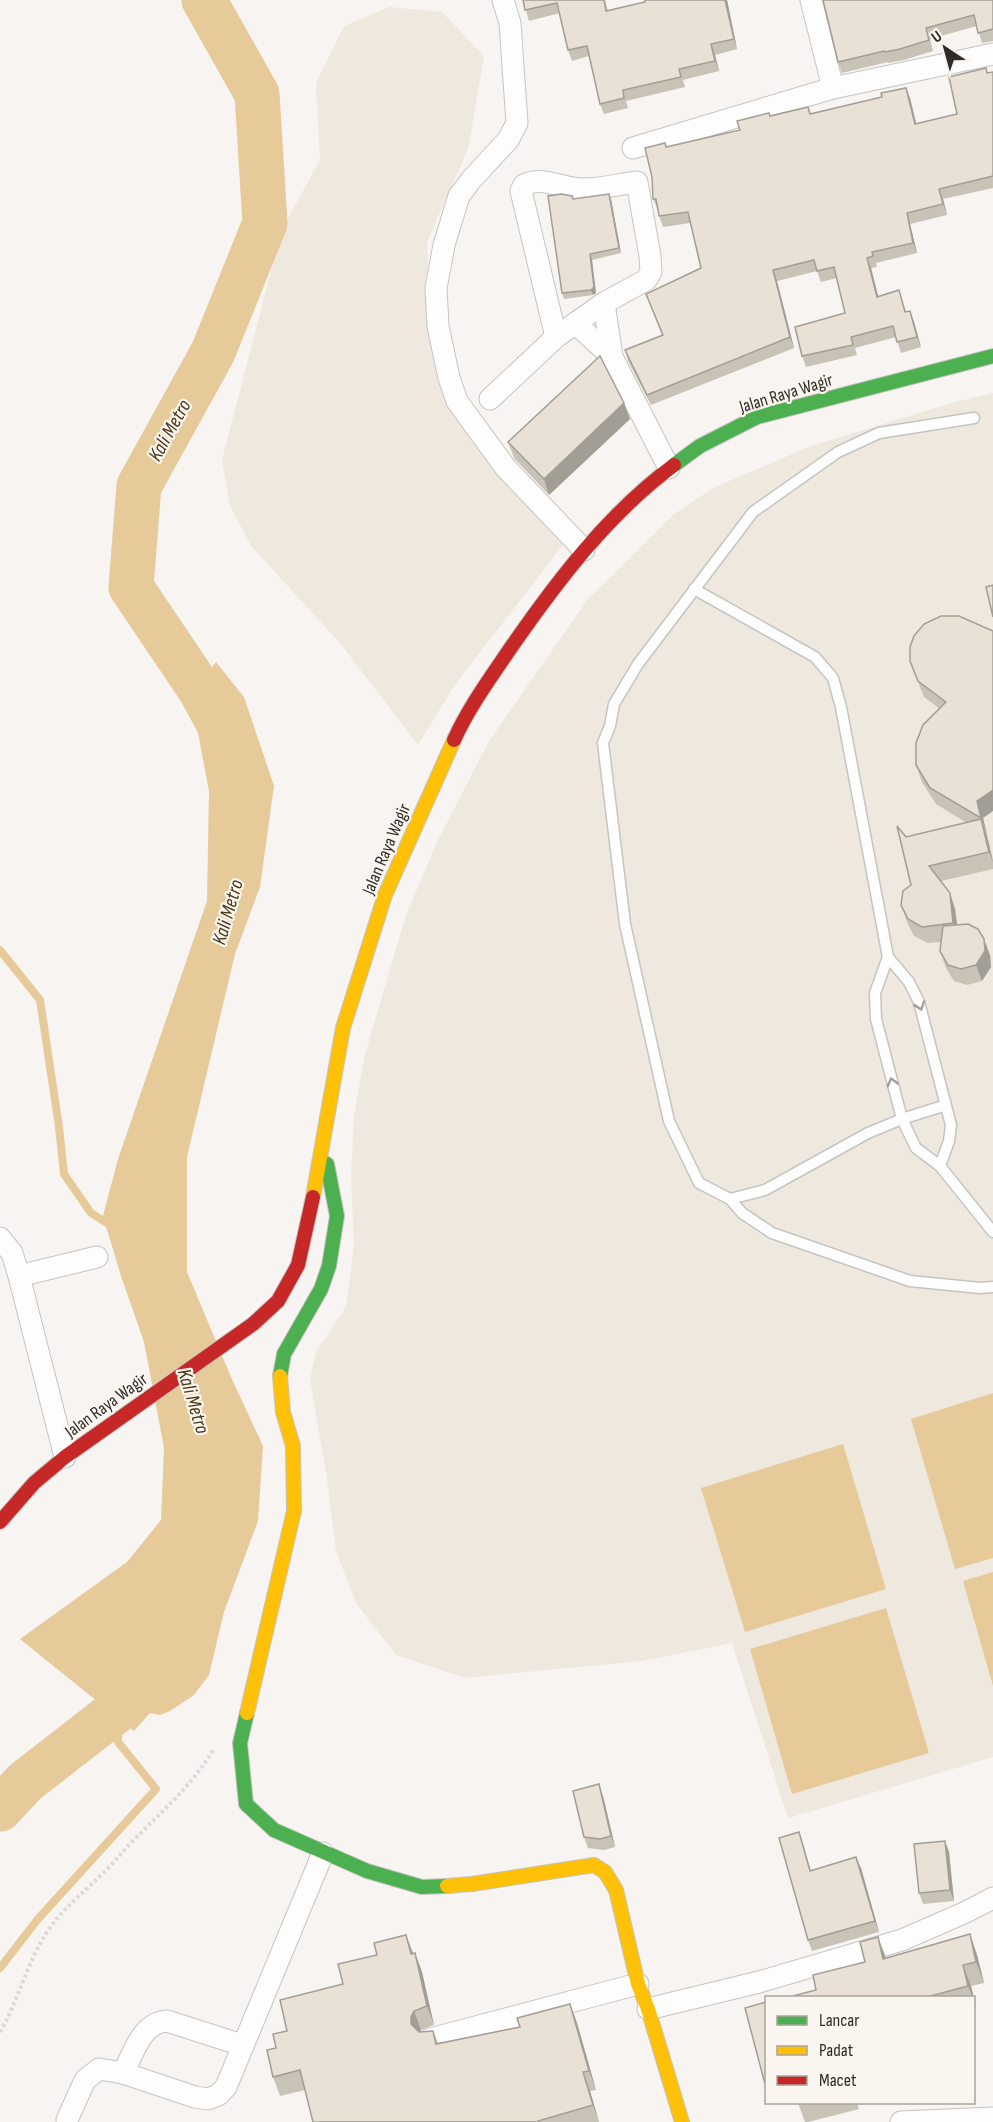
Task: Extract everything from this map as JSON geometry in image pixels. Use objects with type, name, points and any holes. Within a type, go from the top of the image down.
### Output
[{"type":"main road","name":"Jalan Raya Wagir","points":[[0,1521],[34,1483],[65,1457],[253,1324],[278,1301],[298,1265],[324,1143],[344,1028],[385,895],[460,726],[484,686],[584,550],[620,510],[669,468],[700,446],[757,417],[993,356]]},
{"type":"main road","points":[[324,1143],[337,1222],[329,1266],[321,1289],[284,1354],[280,1377],[283,1412],[292,1446],[294,1511],[240,1743],[246,1804],[273,1830],[367,1871],[422,1887],[472,1884],[594,1865],[602,1868],[609,1875],[616,1890],[638,1984],[648,2009],[682,2122]]},
{"type":"street","points":[[503,0],[510,23],[517,123],[508,140],[459,196],[444,245],[436,288],[438,326],[449,378],[457,401],[505,467],[584,550]]},
{"type":"street","points":[[811,0],[833,88]]},
{"type":"street","points":[[633,148],[833,88],[993,54]]},
{"type":"street","points":[[490,399],[556,337],[604,303],[646,280],[651,272],[650,256],[637,182],[583,189],[544,181],[524,185],[521,191],[556,337]]},
{"type":"street","points":[[604,303],[612,357],[669,468]]},
{"type":"street","points":[[575,323],[612,357]]},
{"type":"street","points":[[0,1238],[12,1253],[19,1276],[65,1457]]},
{"type":"street","points":[[19,1276],[97,1257]]},
{"type":"street","points":[[67,2120],[85,2080],[99,2069],[123,2073],[195,2097],[208,2099],[218,2096],[226,2086],[323,1853]]},
{"type":"street","points":[[648,2009],[759,1982],[902,1940],[993,1898]]},
{"type":"street","points":[[430,2038],[638,1984]]},
{"type":"street","points":[[123,2073],[146,2030],[160,2021],[167,2021],[243,2045]]},
{"type":"street","points":[[901,2122],[993,2118]]},
{"type":"lane","points":[[974,418],[879,433],[838,452],[753,512],[638,664],[614,704],[610,726],[603,743],[625,924],[669,1121],[699,1183],[730,1199],[742,1213],[772,1233],[910,1281],[980,1288],[993,1287]]},
{"type":"lane","points":[[694,589],[768,632],[797,645],[815,657],[833,678],[843,718],[888,957],[909,982],[919,1002],[951,1125],[949,1141],[939,1166]]},
{"type":"lane","points":[[888,957],[875,993],[876,1019],[902,1119],[916,1148],[939,1166],[993,1232]]},
{"type":"lane","points":[[730,1199],[765,1190],[868,1133],[946,1104]]},
{"type":"path","points":[[0,2032],[8,2019],[18,1989],[42,1939],[52,1925],[195,1777],[216,1743]]},
{"type":"shaded area","points":[[389,7],[442,12],[484,56],[468,149],[427,242],[428,280],[447,403],[566,541],[454,686],[418,745],[340,643],[252,547],[230,506],[222,460],[282,229],[320,160],[316,83],[344,26]]},
{"type":"shaded area","points":[[993,393],[993,1757],[788,1818],[732,1643],[642,1661],[465,1678],[396,1655],[356,1603],[336,1551],[327,1479],[310,1379],[316,1352],[346,1307],[354,1245],[351,1177],[354,1115],[365,1055],[405,918],[436,844],[489,741],[588,599],[673,515],[713,488],[811,446],[955,402]]},
{"type":"water","points":[[216,662],[244,697],[274,786],[260,887],[235,954],[187,1157],[187,1272],[263,1446],[258,1521],[224,1612],[209,1675],[194,1695],[170,1711],[160,1715],[150,1713],[134,1731],[20,1639],[127,1562],[161,1520],[164,1448],[144,1342],[103,1216],[118,1159],[207,901],[209,791],[191,696]]},
{"type":"water","points":[[993,1393],[993,1558],[955,1569],[911,1419]]},
{"type":"water","points":[[843,1444],[886,1589],[745,1632],[701,1488]]},
{"type":"water","points":[[993,1572],[993,1686],[963,1581]]},
{"type":"water","points":[[886,1608],[929,1753],[792,1794],[750,1649]]},
{"type":"building","points":[[523,0],[604,0],[606,11],[645,2],[645,0],[725,0],[734,39],[711,44],[715,61],[679,69],[681,77],[623,90],[624,98],[600,104],[587,46],[568,50],[557,3],[525,10]]},
{"type":"building","points":[[823,0],[993,0],[993,29],[978,33],[974,15],[926,28],[929,40],[900,49],[838,62]]},
{"type":"building","points":[[986,68],[987,73],[993,72],[993,176],[939,189],[943,204],[907,213],[913,243],[872,252],[873,256],[867,258],[877,297],[899,290],[905,312],[910,311],[917,337],[897,342],[893,326],[851,337],[853,345],[802,356],[795,327],[845,313],[834,267],[817,271],[814,260],[773,270],[790,337],[647,395],[625,350],[663,335],[646,294],[701,268],[688,212],[659,216],[656,199],[653,199],[652,177],[645,148],[665,143],[666,147],[740,130],[737,121],[769,113],[770,116],[808,107],[810,114],[882,97],[881,93],[906,88],[915,124],[957,114],[949,77]]},
{"type":"building","points":[[561,194],[572,196],[573,199],[609,194],[619,248],[590,254],[594,287],[591,290],[562,293],[548,196]]},
{"type":"building","points":[[600,356],[624,403],[544,479],[508,442]]},
{"type":"building","points":[[993,585],[993,617],[986,587]]},
{"type":"building","points":[[941,616],[959,616],[993,631],[993,790],[977,801],[981,818],[930,788],[916,765],[916,743],[923,725],[946,702],[918,681],[910,661],[910,647],[914,636],[924,624]]},
{"type":"building","points":[[981,819],[989,852],[929,866],[950,893],[953,923],[922,927],[908,919],[901,905],[903,891],[911,885],[897,826],[906,837]]},
{"type":"building","points":[[968,924],[978,929],[984,939],[985,951],[976,965],[961,969],[948,965],[940,951],[943,926]]},
{"type":"building","points":[[599,1784],[611,1836],[600,1839],[584,1837],[573,1791]]},
{"type":"building","points":[[799,1832],[810,1871],[856,1857],[875,1921],[808,1940],[779,1838]]},
{"type":"building","points":[[945,1841],[950,1890],[919,1893],[914,1844]]},
{"type":"building","points":[[970,1934],[976,1962],[963,1965],[968,1986],[930,1996],[793,1996],[816,1990],[813,1975],[865,1962],[860,1942],[878,1937],[883,1959]]},
{"type":"building","points":[[406,1935],[411,1954],[415,1953],[427,2006],[414,2011],[411,2017],[411,2024],[419,2032],[433,2031],[436,2044],[520,2027],[517,2018],[570,2004],[589,2071],[583,2072],[593,2105],[538,2122],[313,2122],[300,2070],[273,2077],[267,2050],[276,2048],[273,2034],[287,2031],[280,2000],[343,1984],[338,1964],[377,1955],[374,1943]]},
{"type":"building","points":[[765,2002],[765,2084],[745,2008]]},
{"type":"waterway","name":"Kali Metro","points":[[204,0],[257,94],[265,223],[213,352],[139,486],[131,587],[201,691],[228,741]]},
{"type":"waterway","points":[[0,950],[40,1000],[64,1174],[91,1213],[113,1227]]},
{"type":"waterway","name":"Kali Metro","points":[[0,1809],[25,1782],[119,1709],[144,1661]]},
{"type":"waterway","points":[[0,1968],[38,1919],[156,1789],[118,1742],[119,1709]]},
{"type":"traffic: fast","points":[[674,465],[700,446],[757,417],[993,356]]},
{"type":"traffic: fast","points":[[280,1376],[284,1354],[321,1289],[329,1266],[337,1216],[327,1164]]},
{"type":"traffic: fast","points":[[247,1713],[240,1743],[246,1804],[274,1830],[367,1871],[422,1887],[447,1886]]},
{"type":"traffic: slow","points":[[313,1197],[343,1028],[385,895],[454,740]]},
{"type":"traffic: slow","points":[[247,1713],[294,1511],[293,1446],[283,1412],[280,1376]]},
{"type":"traffic: slow","points":[[447,1886],[594,1865],[605,1872],[616,1890],[638,1984],[648,2009],[682,2122]]},
{"type":"traffic: jam","points":[[454,740],[488,681],[529,621],[566,573],[606,526],[650,484],[674,465]]},
{"type":"traffic: jam","points":[[0,1522],[34,1483],[65,1457],[253,1324],[278,1301],[298,1265],[313,1197]]}]
